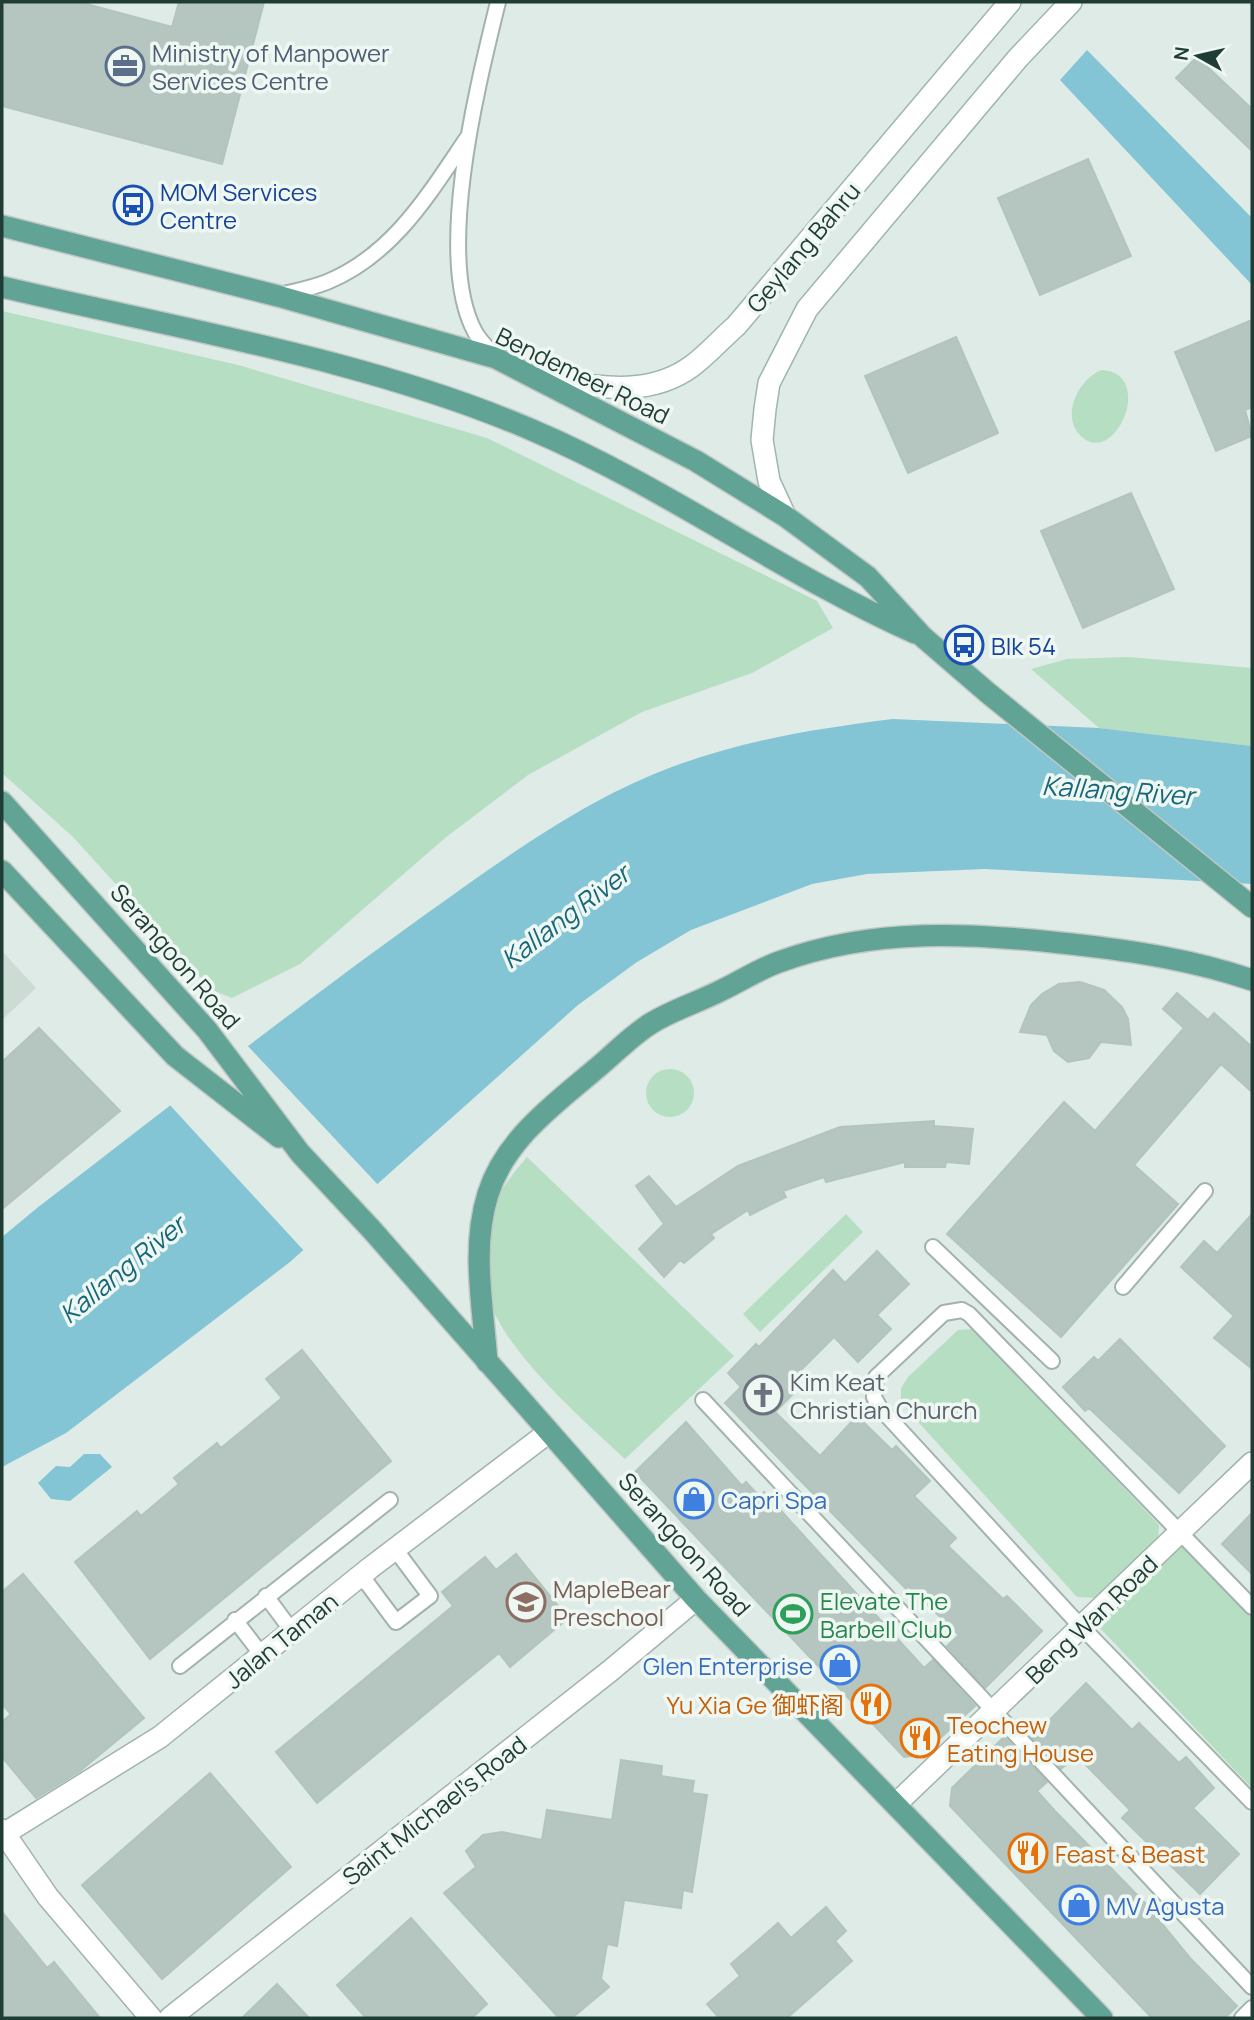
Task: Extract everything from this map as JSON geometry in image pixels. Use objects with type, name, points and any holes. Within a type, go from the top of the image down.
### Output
[{"type":"main road","name":"Bendemeer Road","points":[[2,226],[278,296],[496,358],[696,461],[785,516],[868,578],[923,637],[988,693],[1252,907]]},
{"type":"main road","name":"Bendemeer Road","points":[[2,287],[326,363],[453,400],[532,430],[628,476],[845,602],[923,637]]},
{"type":"main road","name":"Serangoon Road","points":[[2,802],[207,1030],[300,1153],[372,1230],[696,1599],[897,1803],[1102,2018]]},
{"type":"main road","name":"Serangoon Road","points":[[2,871],[175,1056],[300,1153]]},
{"type":"main road","points":[[487,1362],[479,1245],[485,1205],[498,1168],[508,1152],[558,1099],[629,1039],[663,1017],[776,962],[812,951],[913,934],[959,933],[1141,952],[1213,967],[1252,980]]},
{"type":"street","name":"Geylang Bahru","points":[[539,378],[626,389],[661,382],[691,367],[736,326],[1010,2]]},
{"type":"street","name":"Geylang Bahru","points":[[785,516],[769,481],[762,440],[765,409],[769,383],[807,309],[1010,67],[1071,2]]},
{"type":"street","name":"Jalan Taman","points":[[151,2018],[48,1897],[2,1833],[160,1737],[361,1575],[549,1432]]},
{"type":"street","name":"Beng Wan Road","points":[[897,1803],[1252,1463]]},
{"type":"street","name":"Saint Michael's Road","points":[[170,2018],[610,1671],[696,1599]]},
{"type":"lane","points":[[496,358],[475,333],[458,272],[467,137],[498,2]]},
{"type":"lane","points":[[278,296],[327,282],[374,254],[419,209],[467,137]]},
{"type":"lane","points":[[1123,1287],[1205,1191]]},
{"type":"lane","points":[[933,1247],[1052,1361]]},
{"type":"lane","points":[[1252,1607],[969,1314],[962,1310],[944,1313],[880,1371],[873,1382],[874,1398],[1083,1627],[1252,1802]]},
{"type":"lane","points":[[1010,1356],[1026,1336]]},
{"type":"lane","points":[[703,1400],[1252,1987]]},
{"type":"lane","points":[[180,1666],[390,1500]]},
{"type":"lane","points":[[361,1575],[396,1622],[404,1616],[430,1596],[395,1549]]},
{"type":"lane","points":[[266,1597],[292,1631]]},
{"type":"lane","points":[[235,1620],[262,1656]]},
{"type":"lane","points":[[1242,2018],[1252,2008]]},
{"type":"shaded area","points":[[2,951],[36,988],[2,1020]]},
{"type":"green space","points":[[2,311],[238,365],[487,438],[817,601],[833,628],[752,673],[642,712],[528,775],[445,838],[300,964],[232,998],[212,990],[73,837],[2,773]]},
{"type":"green space","points":[[1101,370],[1117,375],[1126,386],[1128,400],[1125,416],[1117,430],[1107,439],[1095,443],[1082,437],[1075,429],[1072,409],[1079,390]]},
{"type":"green space","points":[[1129,657],[1252,668],[1252,746],[1099,728],[1031,669],[1067,659]]},
{"type":"green space","points":[[670,1069],[679,1070],[687,1076],[693,1084],[693,1102],[687,1110],[679,1116],[670,1117],[661,1116],[653,1110],[647,1102],[646,1093],[647,1084],[653,1076],[661,1070]]},
{"type":"green space","points":[[527,1157],[734,1356],[625,1459],[565,1403],[525,1359],[494,1313],[485,1290],[484,1279],[496,1203],[506,1183]]},
{"type":"green space","points":[[846,1214],[863,1232],[760,1332],[743,1314]]},
{"type":"green space","points":[[974,1329],[1159,1525],[1158,1546],[1099,1598],[1077,1597],[901,1403],[901,1388],[908,1377],[958,1330]]},
{"type":"green space","points":[[1182,1545],[1252,1616],[1252,1788],[1098,1626]]},
{"type":"water","points":[[1087,50],[1252,218],[1252,285],[1060,80]]},
{"type":"water","name":"Kallang River","points":[[893,719],[1099,728],[1252,746],[1252,884],[985,869],[867,874],[812,884],[691,930],[637,962],[578,1005],[290,1262],[66,1433],[2,1467],[2,1237],[377,950],[517,850],[580,811],[612,793],[706,755],[785,736]]},
{"type":"water","points":[[84,1454],[100,1454],[112,1467],[70,1501],[51,1499],[38,1483],[56,1466],[70,1467]]},
{"type":"pier","points":[[246,1044],[380,1187],[306,1253],[168,1103]]},
{"type":"building","name":"Ministry of Manpower Services Centre","points":[[2,2],[79,2],[172,27],[179,2],[264,2],[222,164],[2,106]]},
{"type":"building","points":[[1197,57],[1252,109],[1252,151],[1176,78]]},
{"type":"building","points":[[1088,159],[1131,256],[1040,295],[998,198]]},
{"type":"building","points":[[1252,320],[1252,407],[1245,410],[1252,436],[1216,451],[1175,352]]},
{"type":"building","points":[[956,337],[998,433],[908,473],[865,376]]},
{"type":"building","points":[[1131,493],[1174,589],[1083,628],[1041,531]]},
{"type":"building","points":[[1080,982],[1104,990],[1122,1007],[1128,1019],[1131,1045],[1101,1042],[1089,1058],[1068,1062],[1054,1051],[1047,1035],[1020,1032],[1031,1005],[1042,994],[1059,984]]},
{"type":"building","points":[[1177,993],[1208,1020],[1214,1013],[1252,1047],[1252,1092],[1221,1064],[1134,1165],[1178,1204],[1061,1337],[947,1234],[1064,1102],[1095,1131],[1184,1028],[1163,1009]]},
{"type":"building","points":[[39,1028],[120,1111],[2,1209],[2,1062]]},
{"type":"building","points":[[934,1121],[934,1126],[973,1129],[969,1164],[946,1162],[945,1167],[905,1167],[905,1162],[826,1182],[824,1177],[783,1191],[786,1197],[750,1215],[748,1210],[711,1234],[714,1238],[684,1263],[680,1260],[664,1277],[639,1249],[664,1224],[636,1186],[649,1176],[676,1207],[738,1166],[840,1127]]},
{"type":"building","points":[[1252,1214],[1252,1369],[1214,1338],[1234,1316],[1181,1267],[1204,1241],[1217,1253]]},
{"type":"building","points":[[877,1251],[909,1284],[877,1315],[891,1329],[858,1362],[834,1337],[792,1379],[800,1387],[775,1412],[820,1456],[857,1416],[892,1450],[896,1446],[930,1481],[914,1496],[956,1538],[948,1546],[1003,1599],[1007,1596],[1042,1631],[985,1688],[947,1646],[959,1635],[908,1586],[906,1589],[725,1403],[741,1387],[728,1373],[756,1344],[759,1347],[833,1270],[845,1283]]},
{"type":"building","points":[[1120,1339],[1225,1446],[1179,1493],[1089,1408],[1085,1411],[1063,1387],[1094,1357],[1098,1361]]},
{"type":"building","points":[[302,1350],[391,1461],[150,1659],[75,1562],[137,1511],[141,1516],[179,1484],[174,1478],[217,1443],[221,1448],[282,1398],[266,1379]]},
{"type":"building","points":[[686,1422],[742,1486],[746,1482],[760,1497],[764,1492],[924,1668],[933,1660],[975,1706],[922,1755],[904,1757],[635,1472]]},
{"type":"building","points":[[1252,1513],[1252,1574],[1222,1544]]},
{"type":"building","points":[[516,1554],[568,1618],[510,1667],[499,1653],[317,1803],[276,1752],[453,1606],[442,1592],[485,1557],[496,1570]]},
{"type":"building","points":[[23,1574],[144,1718],[80,1771],[36,1798],[2,1757],[2,1722],[11,1714],[2,1704],[2,1592]]},
{"type":"building","points":[[1086,1683],[1132,1730],[1139,1723],[1179,1763],[1186,1757],[1214,1788],[1193,1808],[1239,1854],[1200,1894],[1122,1818],[1130,1810],[1077,1756],[1061,1769],[1032,1738]]},
{"type":"building","points":[[1004,1737],[1047,1782],[1037,1791],[1145,1903],[1190,1958],[1237,2006],[1225,2018],[1152,2018],[950,1806],[952,1788]]},
{"type":"building","points":[[621,1760],[662,1766],[661,1776],[694,1781],[692,1793],[707,1795],[692,1892],[683,1890],[681,1908],[624,1900],[617,1946],[607,1944],[601,1979],[609,1987],[572,2018],[559,2018],[444,1893],[476,1867],[466,1851],[483,1835],[502,1832],[542,1840],[547,1810],[612,1820]]},
{"type":"building","points":[[210,1773],[291,1867],[162,1979],[82,1885]]},
{"type":"building","points":[[826,1907],[846,1931],[835,1941],[852,1961],[787,2018],[719,2018],[707,2004],[740,1976],[731,1964],[778,1923],[791,1938]]},
{"type":"building","points":[[2,1912],[47,1968],[54,1962],[100,2018],[2,2018]]},
{"type":"building","points":[[411,1918],[487,2004],[472,2018],[366,2018],[337,1985]]},
{"type":"building","points":[[277,1984],[309,2018],[242,2018]]},
{"type":"place","name":"Ministry of Manpower Services Centre","points":[[125,66]]},
{"type":"place","name":"MOM Services Centre","points":[[133,205]]},
{"type":"place","name":"Blk 54","points":[[964,645]]},
{"type":"place","name":"Kim Keat Christian Church","points":[[763,1395]]},
{"type":"place","name":"Capri Spa","points":[[694,1499]]},
{"type":"place","name":"MapleBear Preschool","points":[[526,1602]]},
{"type":"place","name":"Elevate The Barbell Club","points":[[793,1614]]},
{"type":"place","name":"Glen Enterprise","points":[[840,1665]]},
{"type":"place","name":"Yu Xia Ge 御虾阁","points":[[871,1704]]},
{"type":"place","name":"Teochew Eating House","points":[[920,1738]]},
{"type":"place","name":"Feast & Beast","points":[[1028,1853]]},
{"type":"place","name":"MV Agusta","points":[[1079,1905]]}]
